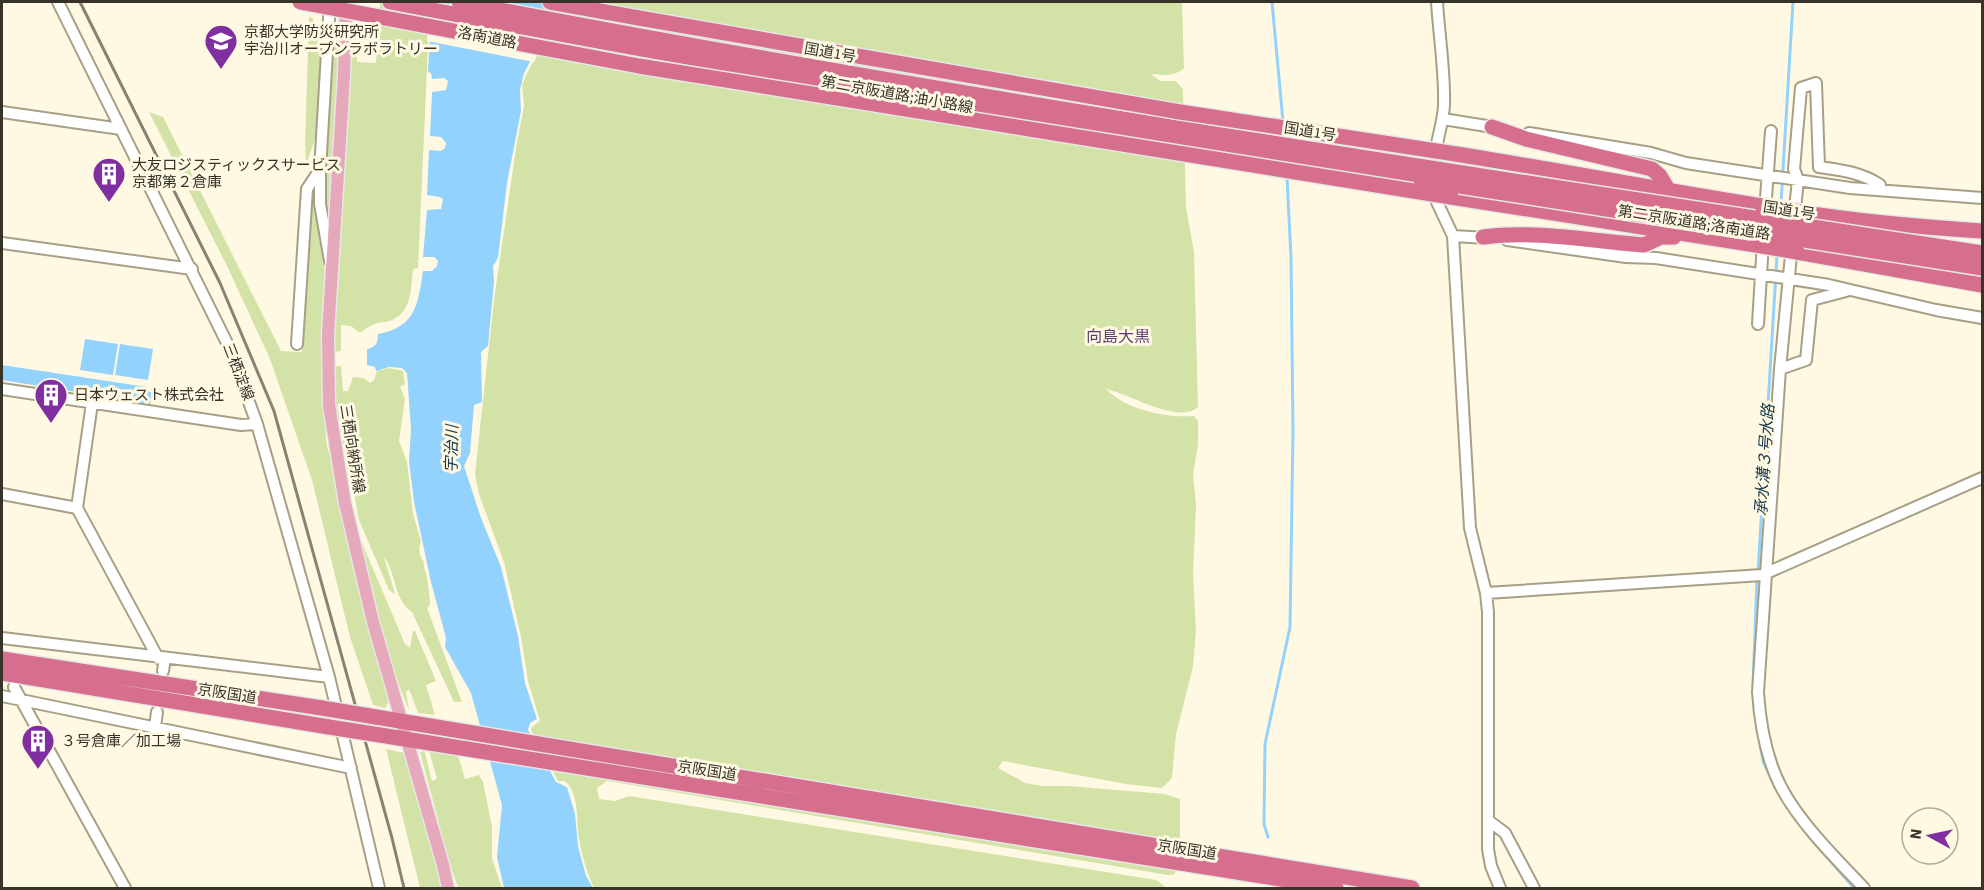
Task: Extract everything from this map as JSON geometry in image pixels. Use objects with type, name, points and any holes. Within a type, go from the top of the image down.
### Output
[{"type":"highway","name":"洛南道路","points":[[300,2],[639,66],[1685,234]]},
{"type":"highway","name":"第二京阪道路;油小路線","points":[[390,2],[761,71],[1010,114],[1407,171]]},
{"type":"highway","name":"第二京阪道路;油小路線","points":[[459,2],[628,35],[1407,171]]},
{"type":"highway","name":"国道1号","points":[[550,2],[1180,112],[1556,169],[1669,191],[1799,212],[1867,221],[1983,231]]},
{"type":"highway","points":[[1492,127],[1526,139],[1652,169],[1660,176],[1669,191]]},
{"type":"highway","name":"第二京阪道路;洛南道路","points":[[1407,171],[1983,253]]},
{"type":"highway","name":"第二京阪道路;洛南道路","points":[[1407,171],[1983,268]]},
{"type":"highway","points":[[1482,237],[1509,233],[1532,234],[1644,245],[1661,237],[1676,237],[1685,234],[1983,285]]},
{"type":"highway","name":"京阪国道","points":[[2,659],[407,722],[1221,863],[1336,888]]},
{"type":"highway","name":"京阪国道","points":[[2,673],[412,740],[1221,863],[1412,888]]},
{"type":"main road","name":"三栖向納所線","points":[[346,2],[344,75],[328,334],[329,405],[355,550],[373,622],[412,740],[448,888]]},
{"type":"street","name":"三栖淀線","points":[[58,2],[229,347],[257,424],[329,677],[379,888]]},
{"type":"street","points":[[330,2],[320,204],[331,268]]},
{"type":"street","points":[[1437,2],[1444,102],[1443,119],[1433,164],[1437,202],[1453,236],[1470,528],[1486,593],[1489,670],[1488,849],[1491,866],[1500,888]]},
{"type":"street","points":[[1864,888],[1791,804],[1779,784],[1762,728],[1758,692],[1764,574],[1801,88],[1816,83],[1819,167],[1854,172],[1873,180],[1880,185],[1880,190]]},
{"type":"street","points":[[2,112],[121,129]]},
{"type":"street","points":[[1443,119],[1651,153],[1686,163],[1794,180],[1850,188],[1983,198]]},
{"type":"street","points":[[1758,324],[1770,176],[1771,131]]},
{"type":"street","points":[[297,344],[307,189],[320,170]]},
{"type":"street","points":[[1453,236],[1482,237],[1626,257],[1656,258],[1829,285],[1983,318]]},
{"type":"street","points":[[2,243],[192,269]]},
{"type":"street","points":[[1780,369],[1806,360],[1812,300],[1849,291]]},
{"type":"street","points":[[2,388],[242,425],[257,424]]},
{"type":"street","points":[[92,403],[77,508],[161,658],[163,671]]},
{"type":"street","points":[[1486,593],[1764,574],[1983,478]]},
{"type":"street","points":[[2,494],[77,508]]},
{"type":"street","points":[[2,638],[329,677]]},
{"type":"street","points":[[14,687],[122,887]]},
{"type":"street","points":[[2,696],[351,768]]},
{"type":"street","points":[[155,727],[157,712]]},
{"type":"street","points":[[1489,821],[1505,833],[1534,888]]},
{"type":"green space","points":[[380,2],[430,2],[418,268],[413,269],[407,305],[399,316],[368,327],[360,333],[351,326],[341,325],[341,351],[334,352],[332,318],[350,38],[356,38],[357,62],[376,63]]},
{"type":"green space","points":[[565,2],[1182,2],[1184,68],[1173,74],[1151,74],[1160,81],[1176,81],[1183,89],[1186,207],[1194,252],[1198,407],[1189,412],[1166,410],[1106,389],[1135,407],[1171,416],[1194,416],[1198,421],[1198,444],[1193,475],[1196,505],[1193,574],[1196,631],[1193,666],[1176,734],[1172,778],[1162,788],[1126,784],[1003,761],[998,768],[1025,783],[1042,786],[1165,794],[1180,799],[1180,836],[1175,874],[1168,875],[607,781],[597,788],[599,799],[615,801],[629,796],[1156,880],[1167,888],[594,888],[580,845],[573,793],[565,781],[558,781],[531,730],[540,721],[528,681],[521,637],[504,562],[479,494],[475,474],[494,300],[524,106],[522,85]]},
{"type":"green space","points":[[309,17],[313,18],[314,32],[325,33],[319,127],[306,165],[305,144]]},
{"type":"green space","points":[[333,32],[341,33],[328,219],[332,233],[328,231],[324,178]]},
{"type":"green space","points":[[149,112],[163,117],[281,351],[302,352],[314,194],[327,286],[326,443],[335,465],[390,699],[385,708],[373,705],[350,637],[312,480],[270,359],[228,268]]},
{"type":"green space","points":[[334,363],[335,366],[341,366],[343,391],[348,391],[353,377],[364,378],[370,383],[374,380],[377,371],[389,368],[403,371],[405,384],[400,387],[405,399],[399,441],[407,462],[413,514],[421,541],[420,552],[430,598],[430,605],[427,608],[462,702],[454,702],[412,612],[398,594],[391,570],[384,557],[395,594],[389,590],[359,520],[354,494],[347,494],[332,390]]},
{"type":"green space","points":[[357,531],[405,644],[410,648],[413,631],[415,631],[436,681],[426,685],[435,715],[418,713],[409,689],[406,692],[409,710],[386,644]]},
{"type":"green space","points":[[386,749],[404,753],[443,888],[420,888]]},
{"type":"green space","points":[[422,749],[424,749],[432,781],[437,779],[429,750],[458,755],[465,779],[479,775],[483,782],[492,827],[492,859],[502,888],[458,888],[439,830],[420,752],[423,752]]},
{"type":"water","name":"宇治川","points":[[432,2],[562,2],[524,73],[520,90],[521,111],[507,183],[498,258],[493,266],[494,282],[488,346],[481,352],[482,402],[474,405],[470,453],[464,466],[481,518],[501,567],[518,636],[525,683],[537,719],[530,723],[528,730],[556,782],[567,787],[575,814],[578,846],[586,876],[593,888],[504,888],[497,857],[502,805],[471,693],[445,647],[446,638],[414,502],[409,461],[411,430],[407,373],[402,368],[389,367],[376,371],[375,367],[367,365],[367,349],[376,344],[378,334],[391,331],[408,320],[417,304],[423,271],[432,271],[438,261],[434,257],[423,257],[427,210],[441,209],[443,199],[427,195],[429,150],[441,151],[445,148],[446,143],[441,137],[430,136],[432,92],[446,90],[448,81],[444,78],[432,79],[431,73],[428,72]]},
{"type":"water","points":[[85,339],[118,344],[113,375],[80,370]]},
{"type":"water","points":[[120,344],[153,349],[148,380],[115,375]]},
{"type":"water","points":[[2,365],[147,387],[152,393],[150,404],[2,380]]},
{"type":"pier","points":[[428,19],[544,41],[534,62],[427,41]]},
{"type":"waterway","points":[[1272,2],[1283,122]]},
{"type":"waterway","name":"承水溝３号水路","points":[[1781,203],[1793,2]]},
{"type":"waterway","points":[[1268,837],[1264,824],[1265,744],[1290,627],[1293,431],[1291,258],[1287,177]]},
{"type":"waterway","name":"承水溝３号水路","points":[[1758,572],[1777,255]]},
{"type":"waterway","name":"承水溝３号水路","points":[[1753,686],[1757,578]]},
{"type":"waterway","name":"承水溝３号水路","points":[[1754,707],[1763,761],[1775,787]]},
{"type":"waterway","name":"承水溝３号水路","points":[[1827,857],[1854,888]]},
{"type":"railway","points":[[80,2],[220,283],[274,411],[404,888]]},
{"type":"place","name":"京都大学防災研究所 宇治川オープンラボラトリー","points":[[221,70]]},
{"type":"place","name":"大友ロジスティックスサービス 京都第２倉庫","points":[[109,203]]},
{"type":"place","name":"日本ウェスト株式会社","points":[[51,424]]},
{"type":"place","name":"３号倉庫／加工場","points":[[38,770]]},
{"type":"district","name":"向島大黒","points":[[1118,337]]}]
